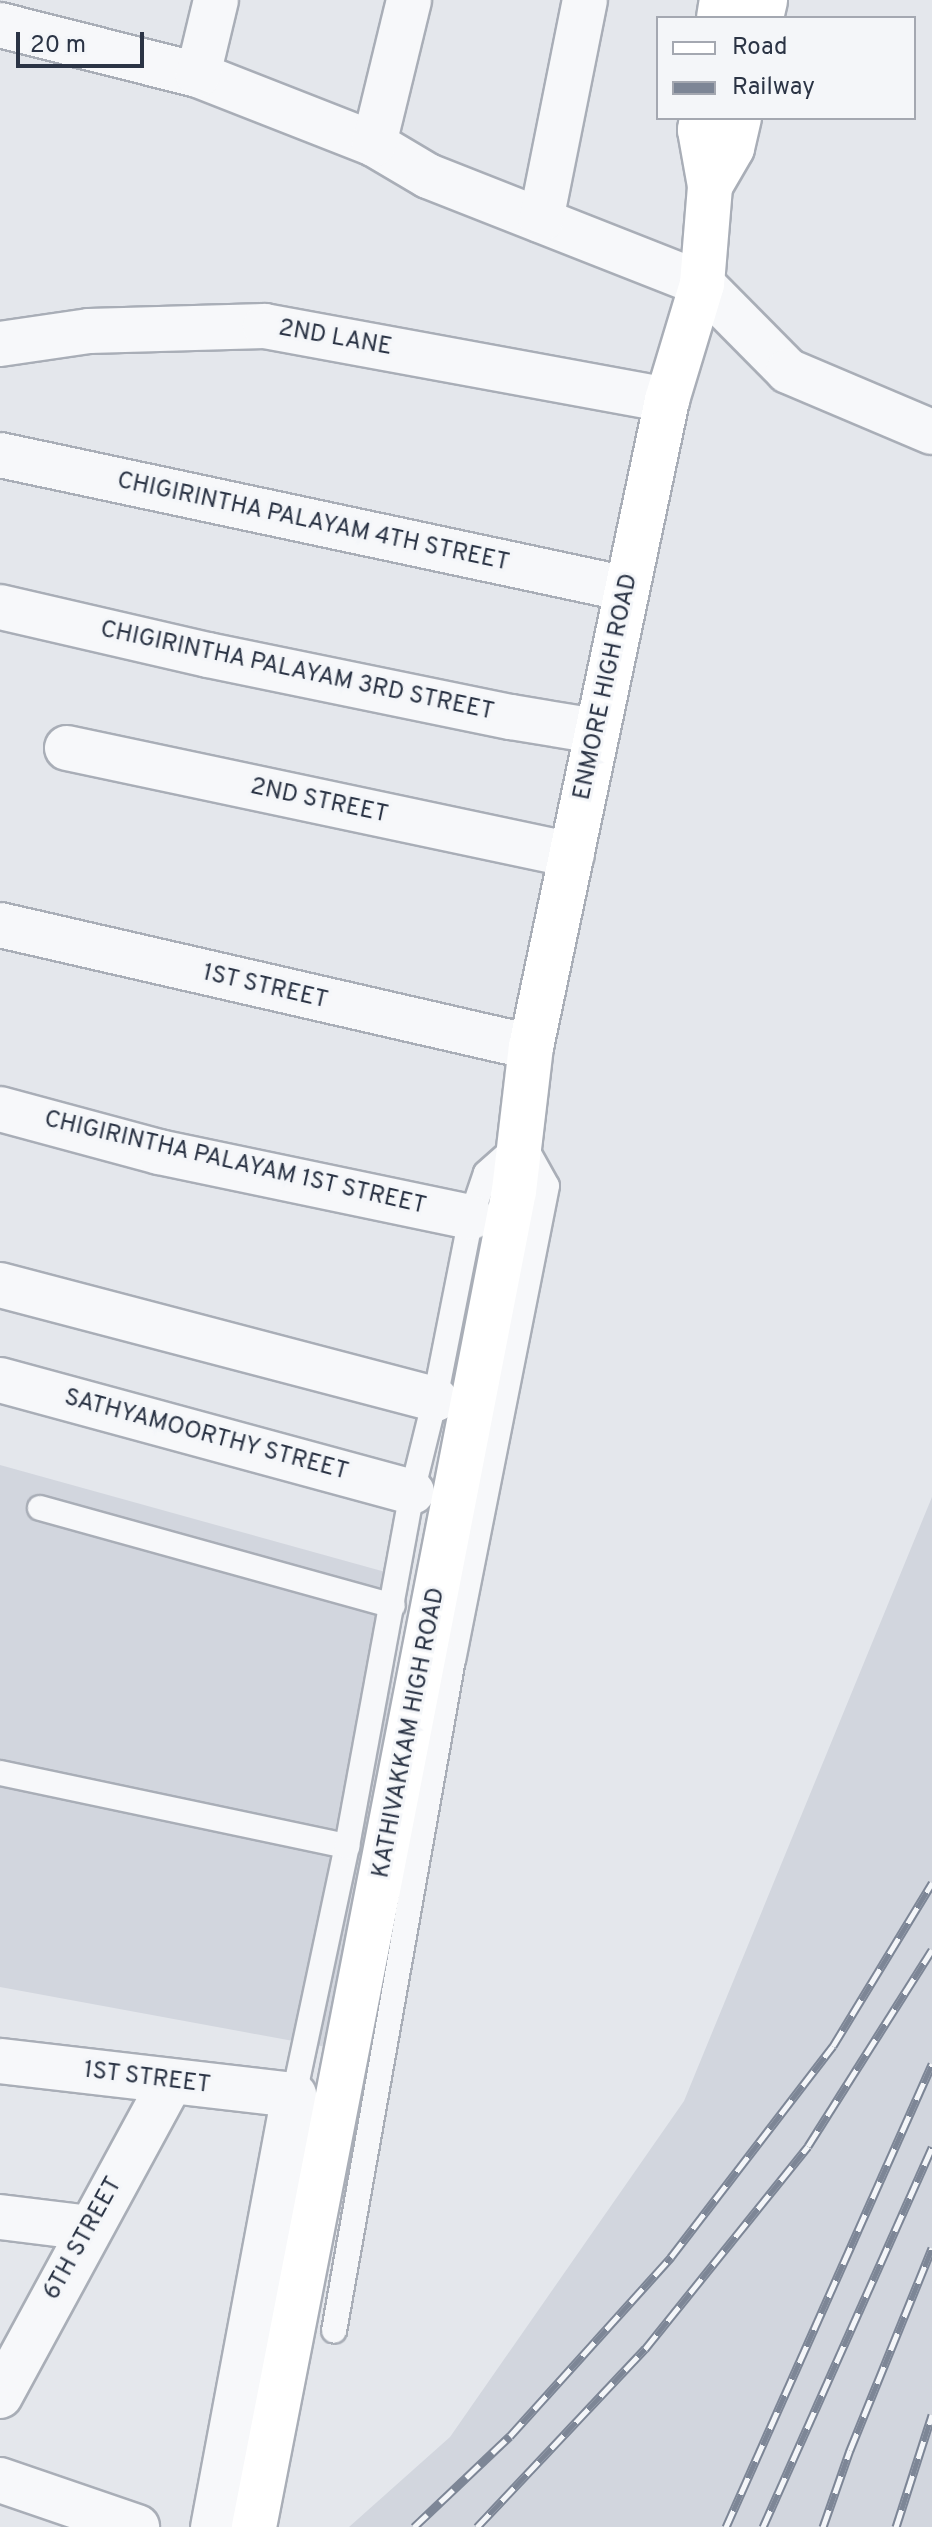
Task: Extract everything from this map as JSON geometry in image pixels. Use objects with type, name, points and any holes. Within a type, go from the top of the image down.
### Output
[{"type":"main road","name":"ENMORE HIGH ROAD","points":[[514,1191],[531,1047],[596,731],[667,400],[702,284],[710,186],[700,130],[702,120]]},
{"type":"main road","name":"ENMORE HIGH ROAD","points":[[710,186],[732,148],[739,120]]},
{"type":"main road","name":"KATHIVAKKAM HIGH ROAD","points":[[254,2527],[514,1191]]},
{"type":"street","points":[[198,75],[216,0]]},
{"type":"street","points":[[374,144],[409,0]]},
{"type":"street","points":[[541,220],[585,0]]},
{"type":"street","points":[[0,25],[198,75],[374,144],[428,176],[702,284],[788,371],[932,432]]},
{"type":"street","name":"2ND LANE","points":[[0,344],[89,331],[265,326],[667,400]]},
{"type":"street","name":"CHIGIRINTHA PALAYAM 4TH STREET","points":[[0,455],[627,589]]},
{"type":"street","name":"CHIGIRINTHA PALAYAM 3RD STREET","points":[[0,607],[223,659],[596,731]]},
{"type":"street","name":"2ND STREET","points":[[67,748],[572,855]]},
{"type":"street","name":"1ST STREET","points":[[0,925],[531,1047]]},
{"type":"street","name":"CHIGIRINTHA PALAYAM 1ST STREET","points":[[0,1109],[159,1152],[471,1217]]},
{"type":"street","points":[[0,1285],[435,1399]]},
{"type":"street","name":"SATHYAMOORTHY STREET","points":[[0,1380],[412,1492]]},
{"type":"street","name":"1ST STREET","points":[[0,2061],[294,2095]]},
{"type":"street","name":"6TH STREET","points":[[0,2396],[10,2352],[90,2228],[170,2083]]},
{"type":"street","points":[[213,2527],[294,2095]]},
{"type":"street","points":[[0,2217],[90,2228]]},
{"type":"street","points":[[0,2480],[137,2527]]},
{"type":"lane","points":[[294,2095],[347,1846],[412,1492],[435,1399],[471,1217],[486,1173],[522,1141],[547,1186],[453,1659],[334,2331]]},
{"type":"lane","points":[[40,1508],[393,1606]]},
{"type":"lane","points":[[0,1773],[347,1846]]},
{"type":"shaded area","points":[[0,1465],[407,1578],[342,2050],[0,1987]]},
{"type":"shaded area","points":[[932,1497],[932,2527],[349,2527],[450,2437],[684,2101]]},
{"type":"railway","points":[[414,2527],[510,2436],[671,2257],[833,2046],[932,1883]]},
{"type":"railway","points":[[477,2527],[645,2349],[808,2146],[932,1950]]},
{"type":"railway","points":[[726,2527],[932,2064]]},
{"type":"railway","points":[[763,2527],[932,2147]]},
{"type":"railway","points":[[823,2527],[850,2450],[932,2248]]},
{"type":"railway","points":[[896,2527],[932,2415]]}]
